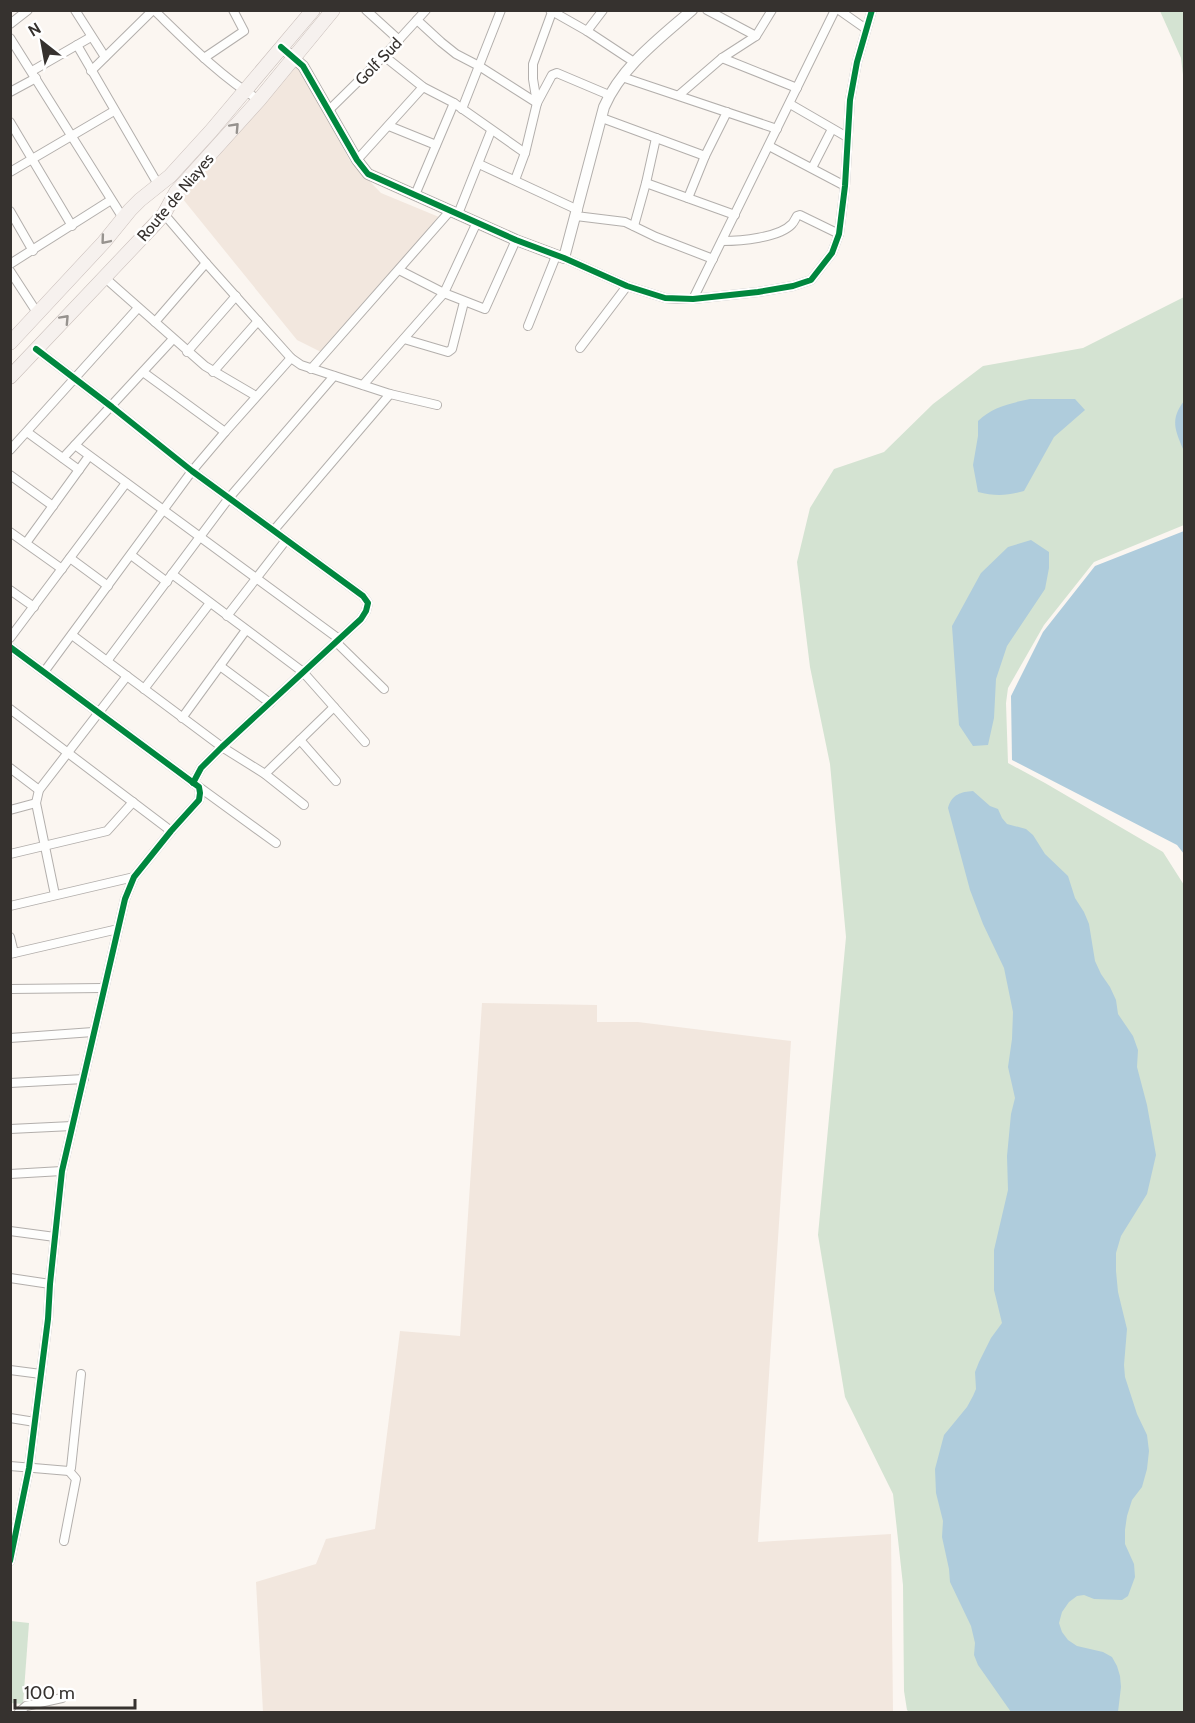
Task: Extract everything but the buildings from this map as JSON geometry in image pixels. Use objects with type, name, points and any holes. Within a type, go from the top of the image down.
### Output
[{"type":"main road","name":"Route de Niayes","points":[[10,344],[140,200],[170,176],[212,131],[313,10]]},
{"type":"main road","name":"Route de Niayes","points":[[10,377],[164,213],[176,192],[259,100],[333,10]]},
{"type":"street","points":[[10,24],[28,10]]},
{"type":"street","points":[[75,10],[105,57]]},
{"type":"street","points":[[91,71],[153,10],[204,58],[244,91],[259,100]]},
{"type":"street","points":[[204,58],[244,31],[233,10]]},
{"type":"street","points":[[366,10],[399,40]]},
{"type":"street","name":"Golf Sud","points":[[329,110],[384,56],[426,10]]},
{"type":"street","points":[[462,109],[501,10]]},
{"type":"street","points":[[586,31],[603,10]]},
{"type":"street","points":[[707,10],[756,36]]},
{"type":"street","points":[[679,95],[722,58],[756,36],[772,10]]},
{"type":"street","points":[[693,299],[837,10],[866,29]]},
{"type":"street","points":[[281,46],[303,66],[357,160],[368,174],[516,240],[627,286],[664,298],[693,299],[793,286],[810,280],[832,253],[839,234],[845,186],[851,91],[872,10]]},
{"type":"street","points":[[537,103],[533,64],[551,11],[634,62]]},
{"type":"street","points":[[528,326],[560,257],[577,213],[609,95],[634,62],[687,12]]},
{"type":"street","points":[[417,20],[456,54],[537,103]]},
{"type":"street","points":[[10,93],[34,74],[91,37]]},
{"type":"street","points":[[10,38],[123,218]]},
{"type":"street","points":[[77,45],[159,186]]},
{"type":"street","points":[[384,56],[423,87],[462,109],[525,153]]},
{"type":"street","points":[[722,58],[797,88]]},
{"type":"street","points":[[514,180],[525,153],[537,103],[554,73],[609,95]]},
{"type":"street","points":[[622,77],[777,129]]},
{"type":"street","points":[[357,160],[423,87]]},
{"type":"street","points":[[415,195],[454,104]]},
{"type":"street","points":[[790,104],[847,137]]},
{"type":"street","points":[[10,172],[114,111]]},
{"type":"street","points":[[688,198],[705,156],[727,112]]},
{"type":"street","points":[[602,118],[705,156]]},
{"type":"street","points":[[10,122],[72,226]]},
{"type":"street","points":[[389,126],[436,145]]},
{"type":"street","points":[[812,168],[832,129]]},
{"type":"street","points":[[311,369],[399,270],[454,213],[491,131]]},
{"type":"street","points":[[634,226],[656,138]]},
{"type":"street","points":[[769,146],[845,186]]},
{"type":"street","points":[[478,164],[577,213],[634,226],[713,259]]},
{"type":"street","points":[[646,183],[735,215]]},
{"type":"street","points":[[10,264],[111,200]]},
{"type":"street","points":[[10,211],[33,251]]},
{"type":"street","points":[[164,213],[236,297],[300,365],[390,394],[436,405]]},
{"type":"street","points":[[722,241],[740,241],[780,232],[800,215],[839,234]]},
{"type":"street","points":[[363,385],[444,293],[477,222]]},
{"type":"street","points":[[399,270],[444,293],[485,309],[516,240]]},
{"type":"street","points":[[155,322],[206,263]]},
{"type":"street","points":[[10,271],[38,314]]},
{"type":"street","points":[[104,277],[187,352],[213,372],[256,396]]},
{"type":"street","points":[[580,348],[627,286]]},
{"type":"street","points":[[187,352],[236,297]]},
{"type":"street","points":[[404,339],[450,351],[453,349],[464,302]]},
{"type":"street","points":[[10,450],[138,308]]},
{"type":"street","points":[[213,372],[258,321]]},
{"type":"street","points":[[63,458],[173,339]]},
{"type":"street","points":[[10,1561],[29,1468],[42,1374],[62,1172],[125,899],[134,877],[199,800],[200,793],[196,785],[201,768],[366,612],[368,603],[36,350]]},
{"type":"street","points":[[44,672],[192,471],[291,358]]},
{"type":"street","points":[[143,372],[225,432]]},
{"type":"street","points":[[107,662],[229,498],[334,376]]},
{"type":"street","points":[[274,530],[390,394]]},
{"type":"street","points":[[27,432],[79,470]]},
{"type":"street","points":[[75,446],[337,640],[384,689]]},
{"type":"street","points":[[26,543],[89,456]]},
{"type":"street","points":[[10,475],[53,506]]},
{"type":"street","points":[[10,638],[126,483]]},
{"type":"street","points":[[10,531],[62,569]]},
{"type":"street","points":[[227,616],[286,540]]},
{"type":"street","points":[[130,555],[210,603],[303,672],[365,742]]},
{"type":"street","points":[[70,558],[108,586]]},
{"type":"street","points":[[10,590],[34,607]]},
{"type":"street","points":[[144,689],[210,603]]},
{"type":"street","points":[[182,718],[246,630]]},
{"type":"street","points":[[72,635],[222,747],[265,774],[304,805]]},
{"type":"street","points":[[10,647],[276,843]]},
{"type":"street","points":[[220,666],[270,703]]},
{"type":"street","points":[[55,896],[36,803],[39,790],[127,676]]},
{"type":"street","points":[[265,774],[334,707]]},
{"type":"street","points":[[10,709],[171,831]]},
{"type":"street","points":[[300,740],[336,781]]},
{"type":"street","points":[[10,768],[39,790]]},
{"type":"street","points":[[10,854],[107,831],[133,802]]},
{"type":"street","points":[[10,810],[36,803]]},
{"type":"street","points":[[10,906],[134,877]]},
{"type":"street","points":[[10,937],[12,953],[118,929]]},
{"type":"street","points":[[11,988],[103,988]]},
{"type":"street","points":[[10,1038],[93,1032]]},
{"type":"street","points":[[10,1083],[84,1079]]},
{"type":"street","points":[[10,1129],[72,1126]]},
{"type":"street","points":[[10,1174],[62,1172]]},
{"type":"street","points":[[10,1231],[55,1238]]},
{"type":"street","points":[[10,1278],[50,1284]]},
{"type":"street","points":[[10,1370],[42,1374]]},
{"type":"street","points":[[69,1471],[81,1374]]},
{"type":"street","points":[[10,1418],[35,1422]]},
{"type":"street","points":[[10,1466],[69,1471],[76,1479],[64,1541]]},
{"type":"street","points":[[19,1713],[26,1706],[62,1698]]},
{"type":"shaded area","points":[[298,64],[350,161],[381,193],[439,217],[321,352],[297,340],[178,193]]},
{"type":"shaded area","points":[[482,1003],[597,1005],[597,1022],[638,1022],[791,1041],[758,1542],[891,1534],[893,1712],[263,1712],[256,1582],[316,1564],[326,1539],[375,1529],[400,1331],[460,1336]]},
{"type":"green space","points":[[1160,11],[1184,11],[1184,83],[1181,58]]},
{"type":"green space","points":[[1184,297],[1184,525],[1094,562],[1044,625],[1008,688],[1006,703],[1008,763],[1163,852],[1184,885],[1184,1712],[909,1712],[904,1691],[903,1585],[893,1494],[845,1397],[818,1235],[846,937],[830,764],[810,667],[797,562],[810,508],[834,469],[884,452],[933,404],[983,366],[1083,348]]},
{"type":"green space","points":[[11,1621],[29,1623],[23,1704],[11,1703]]},
{"type":"water","points":[[1030,399],[1075,399],[1085,410],[1054,437],[1024,491],[1001,495],[978,492],[973,465],[978,421],[996,409]]},
{"type":"water","points":[[1184,401],[1184,451],[1175,419]]},
{"type":"water","points":[[1184,531],[1184,854],[1177,845],[1012,760],[1011,696],[1043,632],[1095,566]]},
{"type":"water","points":[[1031,540],[1049,552],[1045,589],[1007,646],[996,679],[994,718],[988,745],[973,746],[959,725],[952,626],[981,573],[1008,547]]},
{"type":"water","points":[[973,791],[990,806],[998,809],[1007,824],[1026,829],[1033,835],[1045,854],[1068,876],[1075,898],[1089,924],[1095,961],[1116,1000],[1118,1014],[1133,1036],[1138,1050],[1137,1067],[1156,1155],[1147,1194],[1121,1236],[1116,1253],[1118,1292],[1127,1329],[1125,1377],[1137,1414],[1147,1435],[1149,1451],[1142,1487],[1132,1500],[1125,1530],[1125,1544],[1134,1564],[1135,1577],[1128,1596],[1122,1600],[1077,1596],[1062,1612],[1059,1623],[1068,1640],[1077,1646],[1103,1652],[1112,1657],[1120,1676],[1118,1712],[1011,1712],[978,1665],[974,1655],[975,1643],[971,1626],[950,1582],[942,1537],[943,1521],[936,1493],[935,1469],[944,1435],[973,1396],[976,1389],[975,1372],[991,1338],[1002,1323],[994,1290],[994,1250],[1008,1190],[1007,1156],[1015,1098],[1008,1067],[1013,1012],[1004,968],[970,890],[948,808],[958,795]]},
{"type":"cycle path","points":[[281,47],[303,66],[357,160],[368,174],[516,240],[627,286],[665,298],[693,299],[793,286],[811,280],[832,253],[839,234],[845,186],[850,100],[857,62],[872,10]]},
{"type":"cycle path","points":[[36,349],[192,471],[363,596],[368,603],[361,619],[222,747],[201,768],[193,783]]},
{"type":"cycle path","points":[[10,647],[199,787],[200,793],[199,800],[134,877],[125,899],[62,1171],[48,1319],[29,1468],[10,1561]]}]
